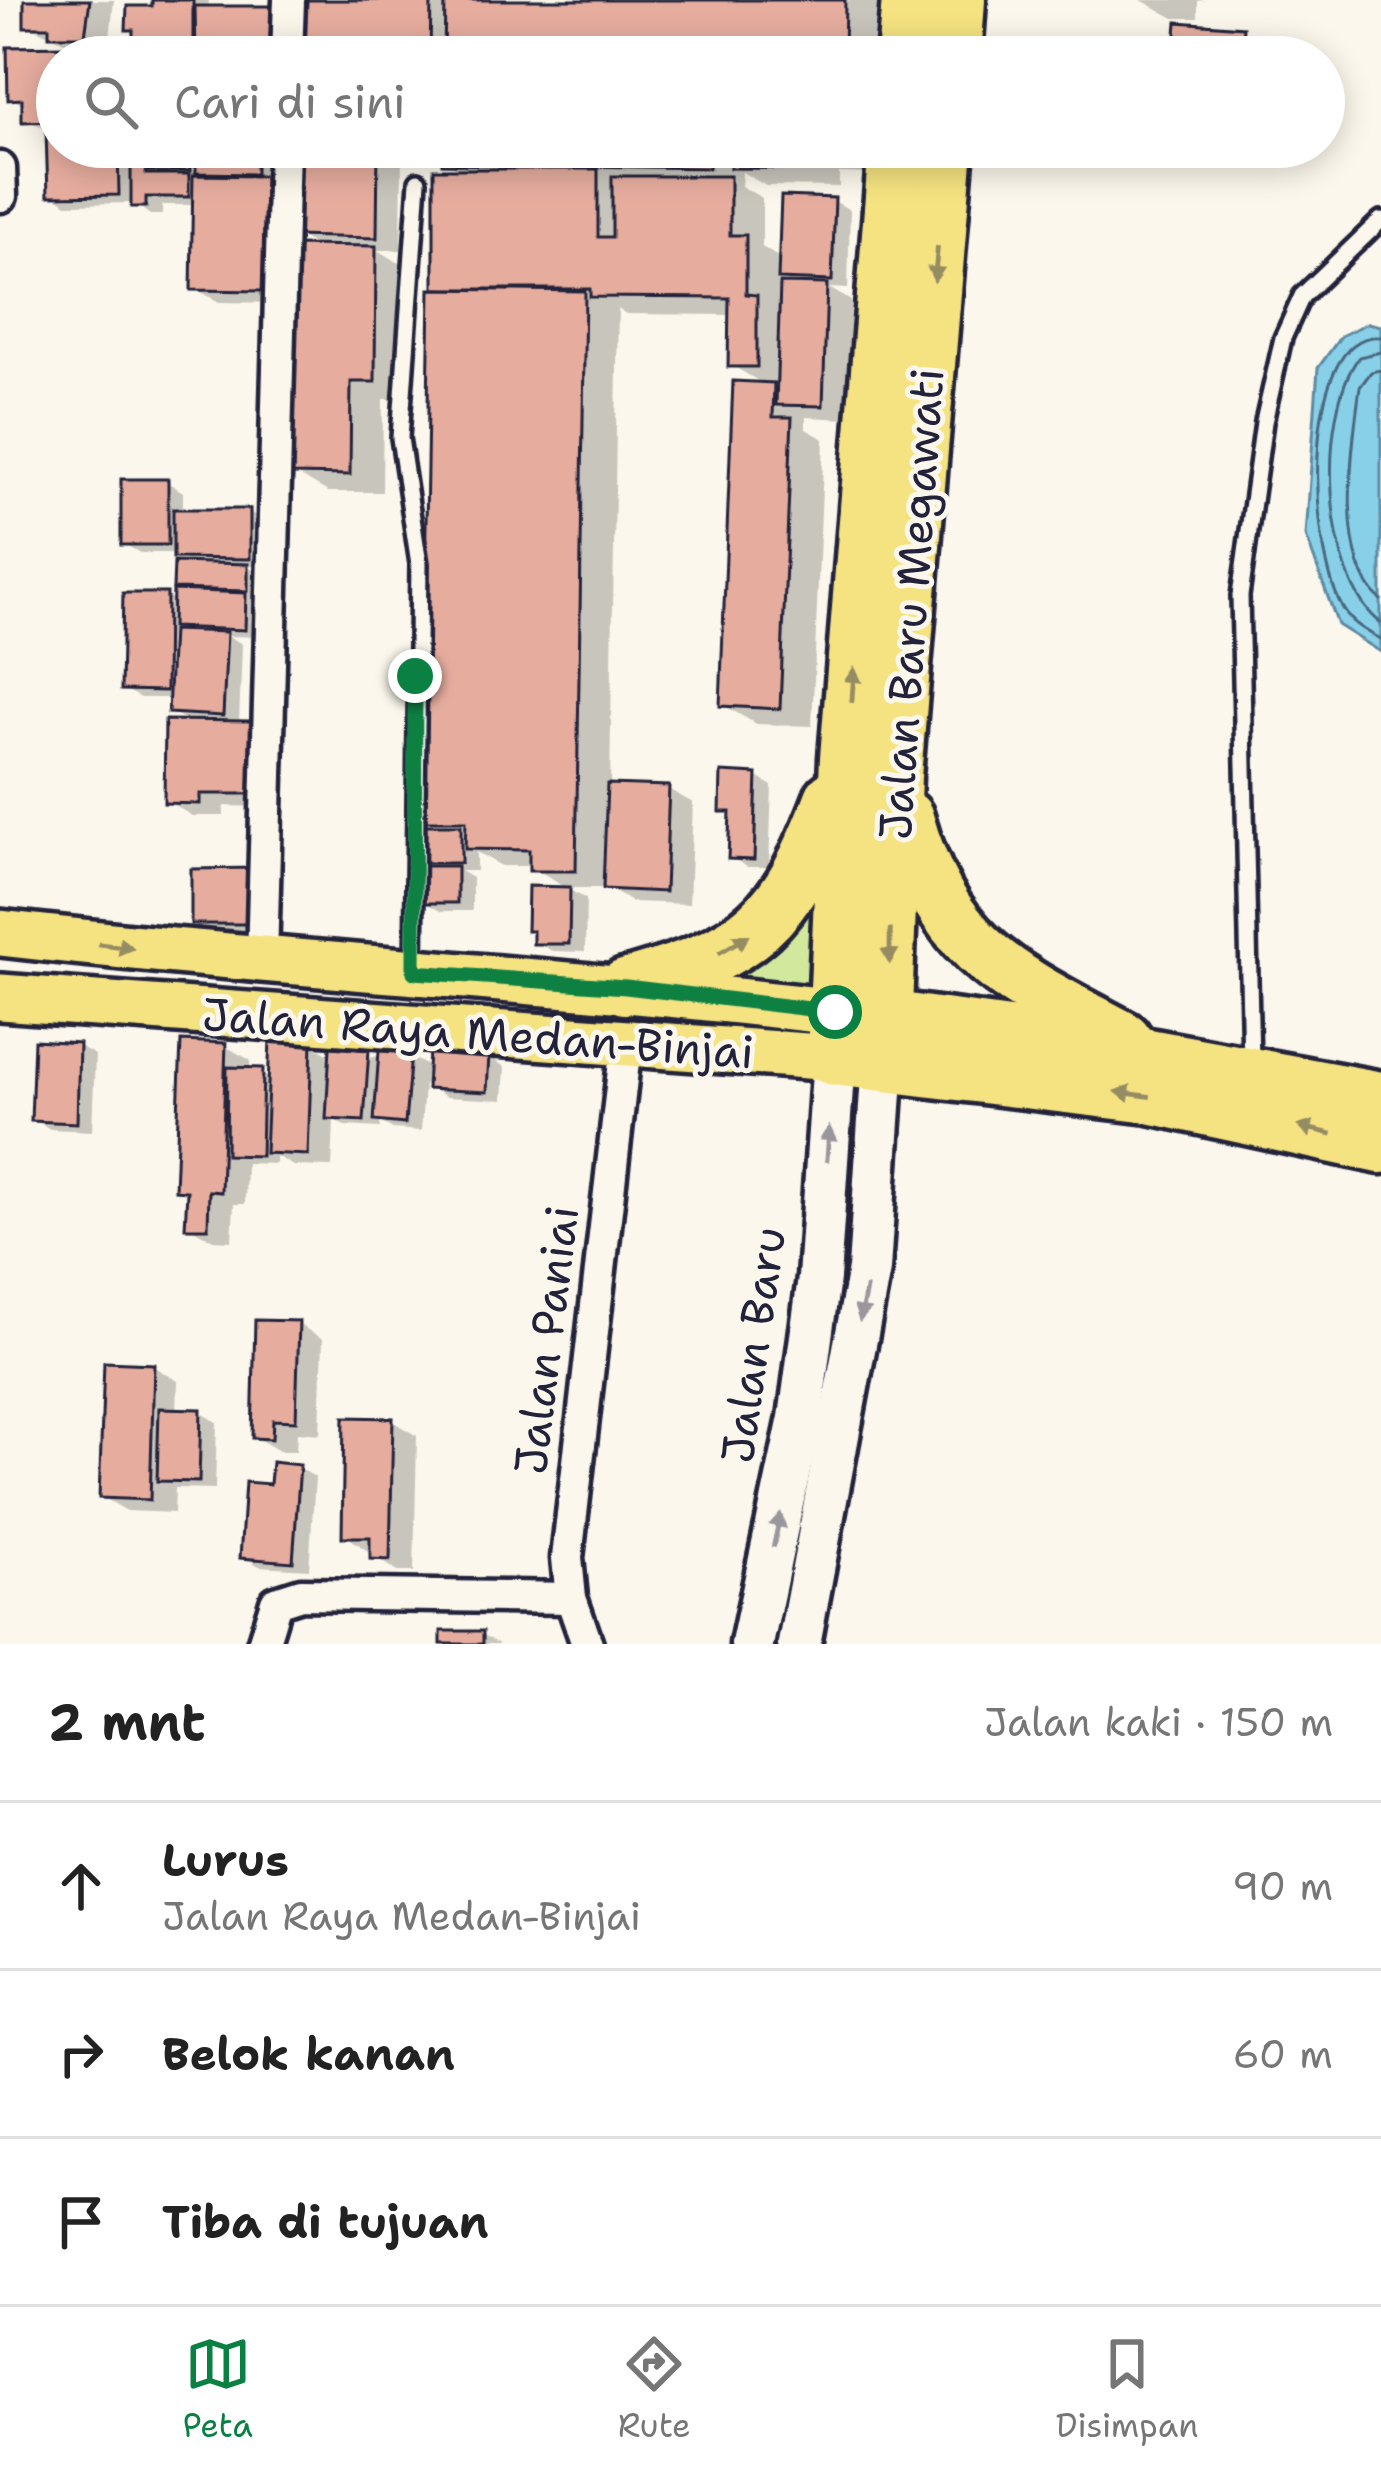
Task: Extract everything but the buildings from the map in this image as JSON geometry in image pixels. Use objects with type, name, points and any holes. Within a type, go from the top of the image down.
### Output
[{"type":"highway","points":[[906,36],[909,0]]},
{"type":"highway","points":[[955,36],[958,0]]},
{"type":"highway","name":"Jalan Baru Megawati","points":[[860,1037],[895,168]]},
{"type":"highway","name":"Jalan Baru Megawati","points":[[870,767],[943,168]]},
{"type":"highway","points":[[626,987],[699,964],[759,928],[780,908],[870,767]]},
{"type":"highway","points":[[870,767],[921,872],[971,944],[1012,981],[1162,1059]]},
{"type":"highway","name":"Jalan Raya Medan-Binjai","points":[[860,1037],[1162,1059],[1381,1099]]},
{"type":"highway","name":"Jalan Raya Medan-Binjai","points":[[860,1037],[1381,1146]]},
{"type":"main road","name":"Jalan Raya Medan-Binjai","points":[[0,933],[262,960],[626,987],[860,1037]]},
{"type":"main road","name":"Jalan Raya Medan-Binjai","points":[[0,998],[626,1044],[860,1037]]},
{"type":"street","points":[[288,36],[289,0]]},
{"type":"street","points":[[0,168],[1,196]]},
{"type":"street","points":[[262,960],[283,168]]},
{"type":"street","points":[[799,1644],[869,1269],[860,1037]]},
{"type":"street","name":"Jalan Baru","points":[[752,1644],[800,1418],[860,1037]]},
{"type":"street","name":"Jalan Paniai","points":[[587,1644],[571,1598],[567,1558],[626,1044]]},
{"type":"street","points":[[263,1644],[276,1602],[301,1594],[571,1598]]},
{"type":"lane","points":[[414,972],[419,564],[400,438],[418,181]]},
{"type":"lane","points":[[1251,1072],[1240,596],[1264,422],[1283,338],[1302,296],[1342,252],[1381,220]]},
{"type":"green space","points":[[817,886],[819,990],[723,980],[792,933]]},
{"type":"water","points":[[1368,323],[1381,326],[1381,652],[1338,625],[1306,536],[1318,368],[1341,336]]},
{"type":"route","points":[[415,676],[414,972],[626,987],[835,1012]]}]
